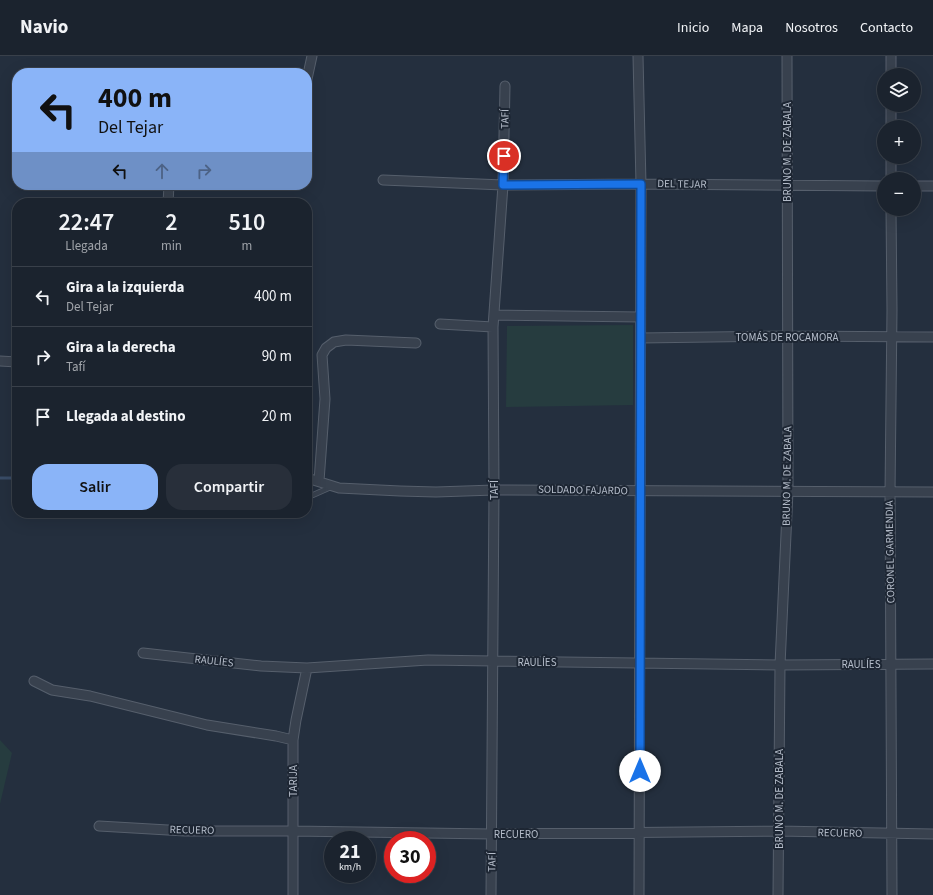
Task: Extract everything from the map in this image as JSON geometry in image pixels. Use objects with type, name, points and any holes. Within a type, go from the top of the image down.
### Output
[{"type":"street","points":[[309,68],[312,56]]},
{"type":"street","points":[[638,56],[641,184],[641,662],[639,895]]},
{"type":"street","name":"BRUNO M. DE ZABALA","points":[[778,895],[780,665],[788,492],[789,336],[786,186],[787,56]]},
{"type":"street","points":[[891,56],[891,68]]},
{"type":"street","name":"TAFÍ","points":[[491,895],[494,490],[493,327],[503,185],[505,86]]},
{"type":"street","name":"DEL TEJAR","points":[[383,180],[503,185],[641,184],[877,186]]},
{"type":"street","points":[[921,186],[933,186]]},
{"type":"street","name":"CORONEL GARMENDIA","points":[[891,216],[890,493],[892,895]]},
{"type":"street","points":[[494,315],[640,317]]},
{"type":"street","points":[[440,324],[493,327]]},
{"type":"street","name":"TOMÁS DE ROCAMORA","points":[[641,338],[789,336],[933,337]]},
{"type":"street","points":[[319,481],[325,399],[321,362],[322,355],[326,348],[334,342],[346,340],[416,343]]},
{"type":"street","points":[[0,360],[12,361]]},
{"type":"street","name":"SOLDADO FAJARDO","points":[[312,479],[340,488],[436,492],[494,490],[933,492]]},
{"type":"street","name":"RAULÍES","points":[[143,653],[261,666],[307,668],[428,660],[780,665],[933,664]]},
{"type":"street","name":"TARIJA","points":[[293,895],[293,740],[307,668]]},
{"type":"street","points":[[34,681],[52,690],[90,696],[207,725],[293,740]]},
{"type":"street","name":"RECUERO","points":[[99,826],[184,831],[492,834],[779,832],[933,834]]},
{"type":"lane","points":[[312,495],[332,486]]},
{"type":"green space","points":[[633,325],[633,405],[506,407],[507,326]]},
{"type":"green space","points":[[0,740],[12,753],[0,804]]},
{"type":"waterway","points":[[0,478],[12,478]]},
{"type":"route","points":[[504,156],[503,185],[641,184],[640,771]]}]
